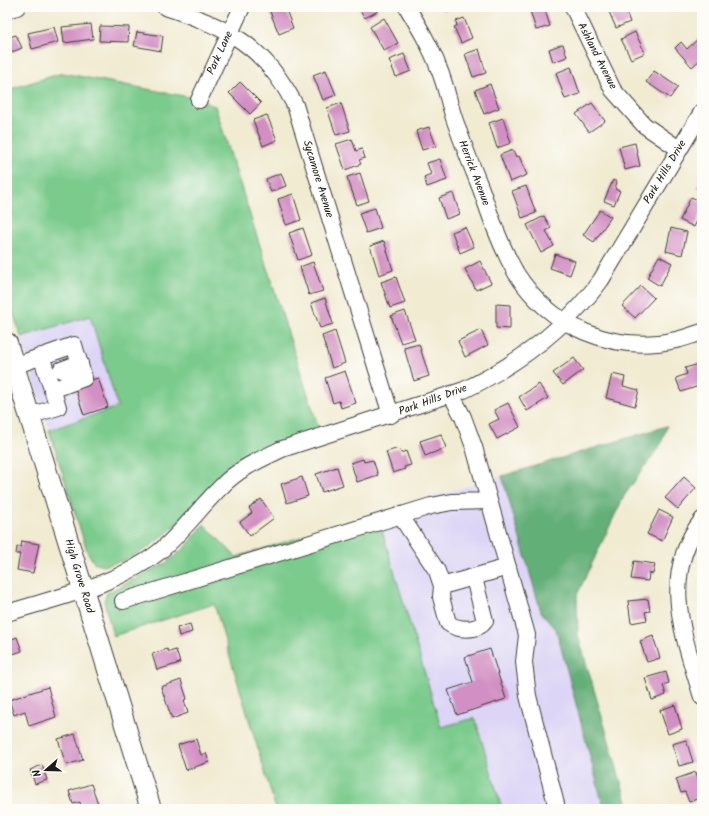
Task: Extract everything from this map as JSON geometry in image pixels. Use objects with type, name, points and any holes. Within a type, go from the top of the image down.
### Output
[{"type":"main road","name":"High Grove Road","points":[[7,344],[151,809]]},
{"type":"street","points":[[7,10],[17,7]]},
{"type":"street","name":"Sycamore Avenue","points":[[165,7],[198,17],[230,32],[248,45],[268,64],[284,86],[295,105],[391,415]]},
{"type":"street","name":"Park Lane","points":[[199,100],[242,7]]},
{"type":"street","name":"Herrick Avenue","points":[[407,7],[439,69],[455,122],[500,240],[516,272],[543,306],[565,323],[590,334],[609,339],[642,343],[675,340],[702,332]]},
{"type":"street","name":"Ashland Avenue","points":[[573,7],[613,90],[644,125],[679,149]]},
{"type":"street","name":"Park Hills Drive","points":[[7,613],[83,589],[126,572],[158,552],[187,527],[223,485],[255,461],[282,450],[452,394],[489,377],[528,353],[565,323],[587,299],[601,280],[702,112]]},
{"type":"street","points":[[14,366],[74,345],[84,378],[53,378]]},
{"type":"street","points":[[29,416],[58,407],[53,378],[41,356]]},
{"type":"street","points":[[53,378],[80,362]]},
{"type":"street","points":[[452,394],[463,417],[474,447],[527,635],[524,662],[528,696],[556,804]]},
{"type":"street","points":[[123,600],[400,515],[452,502],[489,501]]},
{"type":"street","points":[[400,515],[438,571],[442,586],[441,597],[448,623],[456,629],[468,628],[482,624],[485,621],[474,578]]},
{"type":"street","points":[[702,520],[690,540],[680,568],[677,595],[681,628],[702,697]]},
{"type":"street","points":[[442,586],[508,567]]},
{"type":"shaded area","points":[[90,316],[118,407],[49,430],[21,337]]},
{"type":"shaded area","points":[[502,476],[541,612],[556,629],[604,809],[502,809],[475,718],[441,727],[377,514]]},
{"type":"green space","points":[[62,73],[189,97],[215,106],[319,429],[249,453],[225,471],[174,527],[149,547],[128,559],[103,566],[94,563],[87,551],[49,430],[118,407],[90,316],[21,337],[7,293],[7,90]]},
{"type":"green space","points":[[667,426],[661,444],[624,496],[577,595],[578,635],[629,809],[604,809],[556,629],[541,612],[502,476]]},
{"type":"green space","points":[[377,514],[441,727],[475,718],[502,809],[276,809],[214,604],[113,636],[104,601],[107,593],[166,563],[187,546],[204,524],[236,557]]},
{"type":"building","points":[[268,7],[285,7],[293,28],[279,34]]},
{"type":"building","points":[[358,7],[375,7],[378,11],[365,18]]},
{"type":"building","points":[[443,7],[454,7],[444,11]]},
{"type":"building","points":[[529,7],[544,7],[550,26],[536,30]]},
{"type":"building","points":[[607,7],[624,7],[630,22],[616,28]]},
{"type":"building","points":[[384,18],[398,43],[384,51],[370,27]]},
{"type":"building","points":[[464,18],[472,38],[461,43],[454,27],[457,26],[456,21]]},
{"type":"building","points":[[91,24],[93,39],[64,43],[62,27]]},
{"type":"building","points":[[100,26],[129,27],[128,42],[99,41]]},
{"type":"building","points":[[54,27],[58,42],[32,49],[28,33]]},
{"type":"building","points":[[137,32],[163,36],[161,51],[134,46]]},
{"type":"building","points":[[635,32],[645,53],[631,59],[621,39]]},
{"type":"building","points":[[16,35],[22,48],[7,54],[7,38]]},
{"type":"building","points":[[700,37],[702,39],[702,58],[692,67],[675,48],[681,42],[687,49]]},
{"type":"building","points":[[563,44],[567,57],[553,62],[549,49]]},
{"type":"building","points":[[479,49],[486,73],[473,77],[465,54]]},
{"type":"building","points":[[404,54],[411,71],[396,77],[389,60]]},
{"type":"building","points":[[571,67],[580,94],[565,99],[556,73]]},
{"type":"building","points":[[326,70],[336,95],[323,100],[313,75]]},
{"type":"building","points":[[654,71],[678,87],[670,98],[646,82]]},
{"type":"building","points":[[240,82],[261,103],[250,114],[229,93]]},
{"type":"building","points":[[490,84],[499,108],[484,114],[475,90]]},
{"type":"building","points":[[341,103],[350,131],[336,135],[327,108]]},
{"type":"building","points":[[592,103],[605,121],[589,132],[576,114]]},
{"type":"building","points":[[267,115],[277,140],[263,146],[253,120]]},
{"type":"building","points":[[503,118],[511,143],[497,148],[489,123]]},
{"type":"building","points":[[429,127],[436,146],[422,150],[416,131]]},
{"type":"building","points":[[352,139],[356,151],[362,149],[365,158],[359,160],[361,164],[345,170],[336,144]]},
{"type":"building","points":[[635,143],[640,166],[625,170],[619,147]]},
{"type":"building","points":[[513,150],[516,157],[519,156],[527,175],[510,182],[500,155]]},
{"type":"building","points":[[440,159],[447,180],[427,187],[424,177],[431,174],[427,163]]},
{"type":"building","points":[[281,173],[286,186],[271,192],[266,179]]},
{"type":"building","points":[[360,173],[369,201],[357,205],[347,177]]},
{"type":"building","points":[[702,179],[702,190],[697,187]]},
{"type":"building","points":[[613,180],[617,182],[615,189],[620,191],[614,205],[604,201]]},
{"type":"building","points":[[526,186],[536,213],[522,218],[512,191]]},
{"type":"building","points":[[453,193],[460,214],[446,219],[439,198]]},
{"type":"building","points":[[293,194],[301,220],[286,225],[278,199]]},
{"type":"building","points":[[691,197],[702,202],[702,211],[694,227],[680,220]]},
{"type":"building","points":[[375,208],[381,228],[366,233],[359,213]]},
{"type":"building","points":[[600,210],[611,217],[594,242],[583,235]]},
{"type":"building","points":[[544,216],[551,228],[546,231],[554,246],[541,253],[527,225]]},
{"type":"building","points":[[465,227],[474,247],[460,253],[452,232]]},
{"type":"building","points":[[303,228],[312,255],[298,260],[289,233]]},
{"type":"building","points":[[671,228],[687,232],[682,255],[666,251]]},
{"type":"building","points":[[384,241],[393,270],[379,275],[370,246]]},
{"type":"building","points":[[555,254],[575,261],[570,275],[550,268]]},
{"type":"building","points":[[659,256],[672,263],[660,286],[647,278]]},
{"type":"building","points":[[480,261],[491,283],[476,290],[465,269]]},
{"type":"building","points":[[313,262],[323,291],[309,295],[300,267]]},
{"type":"building","points":[[396,277],[405,303],[390,308],[381,282]]},
{"type":"building","points":[[641,286],[654,298],[635,318],[622,306]]},
{"type":"building","points":[[325,298],[333,324],[320,328],[311,303]]},
{"type":"building","points":[[496,304],[510,305],[510,329],[496,328]]},
{"type":"building","points":[[405,311],[415,339],[401,343],[391,316]]},
{"type":"building","points":[[481,330],[488,345],[465,357],[458,341]]},
{"type":"building","points":[[335,331],[345,363],[332,368],[322,336]]},
{"type":"building","points":[[419,344],[429,376],[414,381],[404,348]]},
{"type":"building","points":[[574,358],[583,370],[563,385],[553,373]]},
{"type":"building","points":[[699,364],[702,371],[702,385],[681,392],[676,378],[687,374],[685,368]]},
{"type":"building","points":[[345,371],[356,403],[341,408],[339,401],[333,403],[325,378]]},
{"type":"building","points":[[612,374],[625,377],[623,386],[639,390],[635,406],[606,398]]},
{"type":"building","points":[[98,378],[108,407],[84,415],[74,385]]},
{"type":"building","points":[[539,384],[548,398],[527,411],[519,397]]},
{"type":"building","points":[[508,403],[520,427],[497,439],[489,424],[499,419],[494,410]]},
{"type":"building","points":[[441,434],[446,448],[425,456],[420,441]]},
{"type":"building","points":[[399,448],[401,453],[406,451],[411,465],[404,467],[405,469],[393,473],[386,452]]},
{"type":"building","points":[[363,459],[364,462],[373,460],[378,475],[357,482],[351,463]]},
{"type":"building","points":[[337,467],[343,485],[322,492],[316,474]]},
{"type":"building","points":[[302,477],[308,496],[287,503],[281,484]]},
{"type":"building","points":[[684,477],[696,488],[678,509],[665,498]]},
{"type":"building","points":[[261,499],[274,518],[250,536],[240,522],[252,513],[249,508]]},
{"type":"building","points":[[659,510],[673,517],[662,541],[647,534]]},
{"type":"building","points":[[22,541],[39,544],[33,573],[17,570],[20,554],[16,554],[17,547],[21,547]]},
{"type":"building","points":[[634,561],[655,564],[653,574],[649,573],[648,581],[631,579]]},
{"type":"building","points":[[648,599],[650,611],[645,612],[647,620],[631,623],[628,601]]},
{"type":"building","points":[[190,624],[192,632],[179,636],[177,628]]},
{"type":"building","points":[[653,636],[660,658],[647,662],[640,641]]},
{"type":"building","points":[[17,637],[22,651],[7,656],[7,641]]},
{"type":"building","points":[[167,649],[169,652],[176,650],[180,663],[157,670],[152,654]]},
{"type":"building","points":[[490,649],[506,699],[457,715],[448,690],[473,682],[465,657]]},
{"type":"building","points":[[666,672],[669,683],[663,685],[666,695],[652,700],[645,678]]},
{"type":"building","points":[[181,680],[187,699],[184,700],[188,713],[172,719],[161,687]]},
{"type":"building","points":[[48,687],[56,717],[29,726],[25,711],[14,715],[9,700]]},
{"type":"building","points":[[675,705],[682,729],[668,734],[660,710]]},
{"type":"building","points":[[75,734],[83,760],[66,765],[58,739]]},
{"type":"building","points":[[196,739],[201,755],[206,753],[209,762],[186,770],[178,745]]},
{"type":"building","points":[[686,740],[693,762],[679,766],[672,744]]},
{"type":"building","points":[[42,765],[47,780],[35,784],[30,770]]},
{"type":"building","points":[[696,772],[702,791],[702,797],[689,802],[685,792],[681,793],[676,779]]},
{"type":"building","points":[[91,784],[100,809],[82,809],[80,802],[73,804],[69,791]]}]
